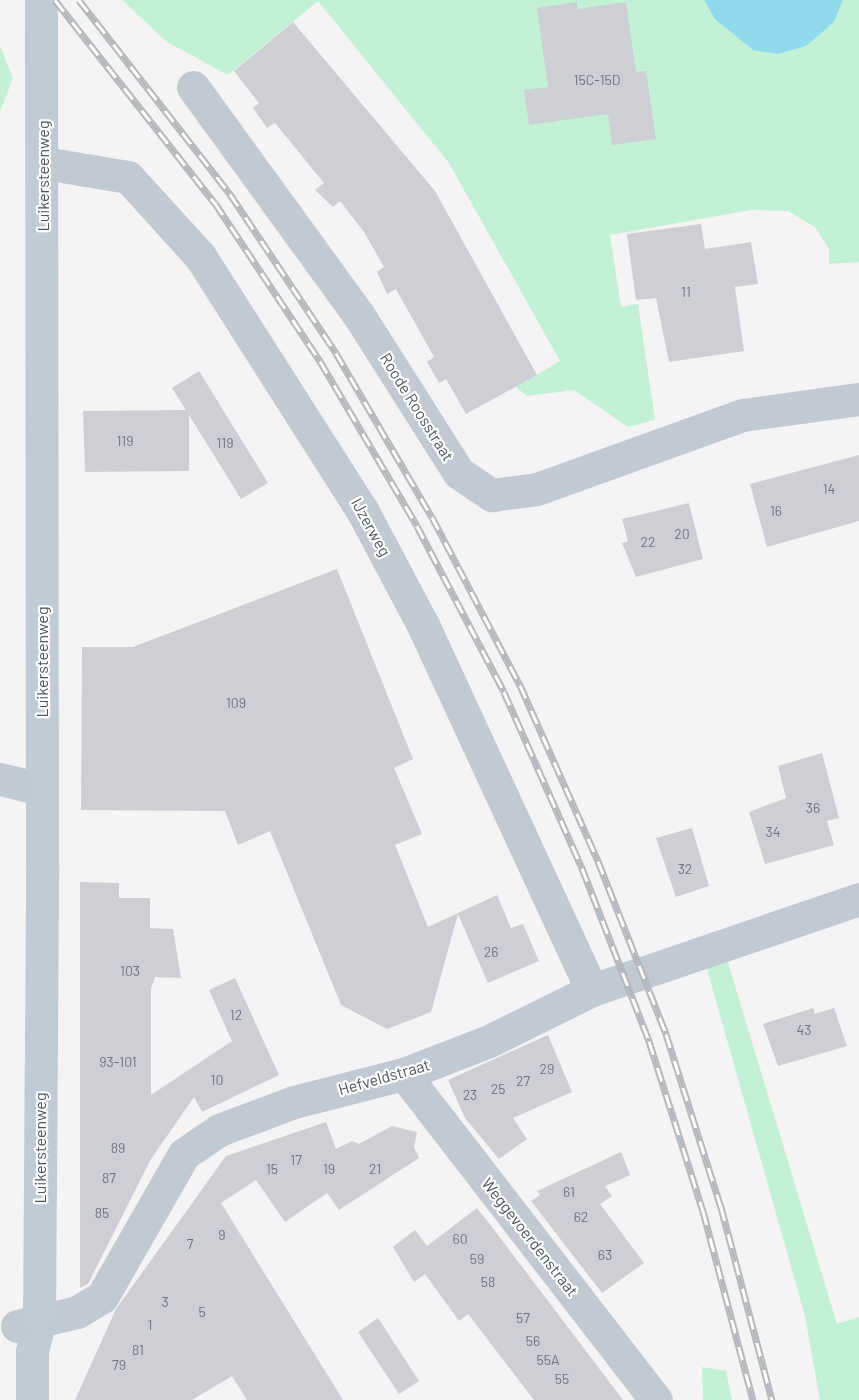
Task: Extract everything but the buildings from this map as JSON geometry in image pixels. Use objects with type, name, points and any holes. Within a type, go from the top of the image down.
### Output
[{"type":"main road","name":"Luikersteenweg","points":[[32,1400],[32,1351],[28,1325],[41,789],[44,163],[41,0]]},
{"type":"main road","name":"Luikersteenweg","points":[[28,1325],[51,1354],[53,1400]]},
{"type":"street","name":"Roode Roosstraat","points":[[193,87],[358,314],[459,473],[492,495],[537,489],[743,416],[859,399]]},
{"type":"street","name":"IJzerweg","points":[[44,163],[128,177],[200,256],[341,475],[407,593],[592,990]]},
{"type":"street","points":[[0,779],[41,789]]},
{"type":"street","name":"Hefveldstraat","points":[[28,1325],[86,1308],[102,1297],[184,1154],[219,1130],[294,1102],[404,1074],[489,1041],[592,990],[859,898]]},
{"type":"street","name":"Weggevoerdenstraat","points":[[404,1074],[656,1400]]},
{"type":"green space","points":[[122,0],[859,0],[859,262],[829,264],[829,249],[815,227],[788,211],[751,210],[610,235],[621,307],[638,304],[655,420],[628,427],[574,390],[527,396],[516,387],[560,361],[449,163],[318,1],[228,75],[167,42]]},
{"type":"green space","points":[[0,46],[13,78],[0,112]]},
{"type":"green space","points":[[726,956],[837,1324],[859,1317],[859,1400],[820,1400],[805,1316],[705,962]]},
{"type":"green space","points":[[702,1367],[726,1371],[732,1400],[703,1400]]},
{"type":"water","points":[[704,0],[843,0],[834,22],[806,46],[778,54],[753,50],[715,19]]},
{"type":"railway","points":[[55,0],[215,203],[320,361],[417,526],[504,692],[582,868],[649,1041],[703,1211],[753,1400]]},
{"type":"railway","points":[[79,0],[230,194],[336,353],[432,517],[520,685],[598,861],[666,1034],[721,1207],[772,1400]]}]
